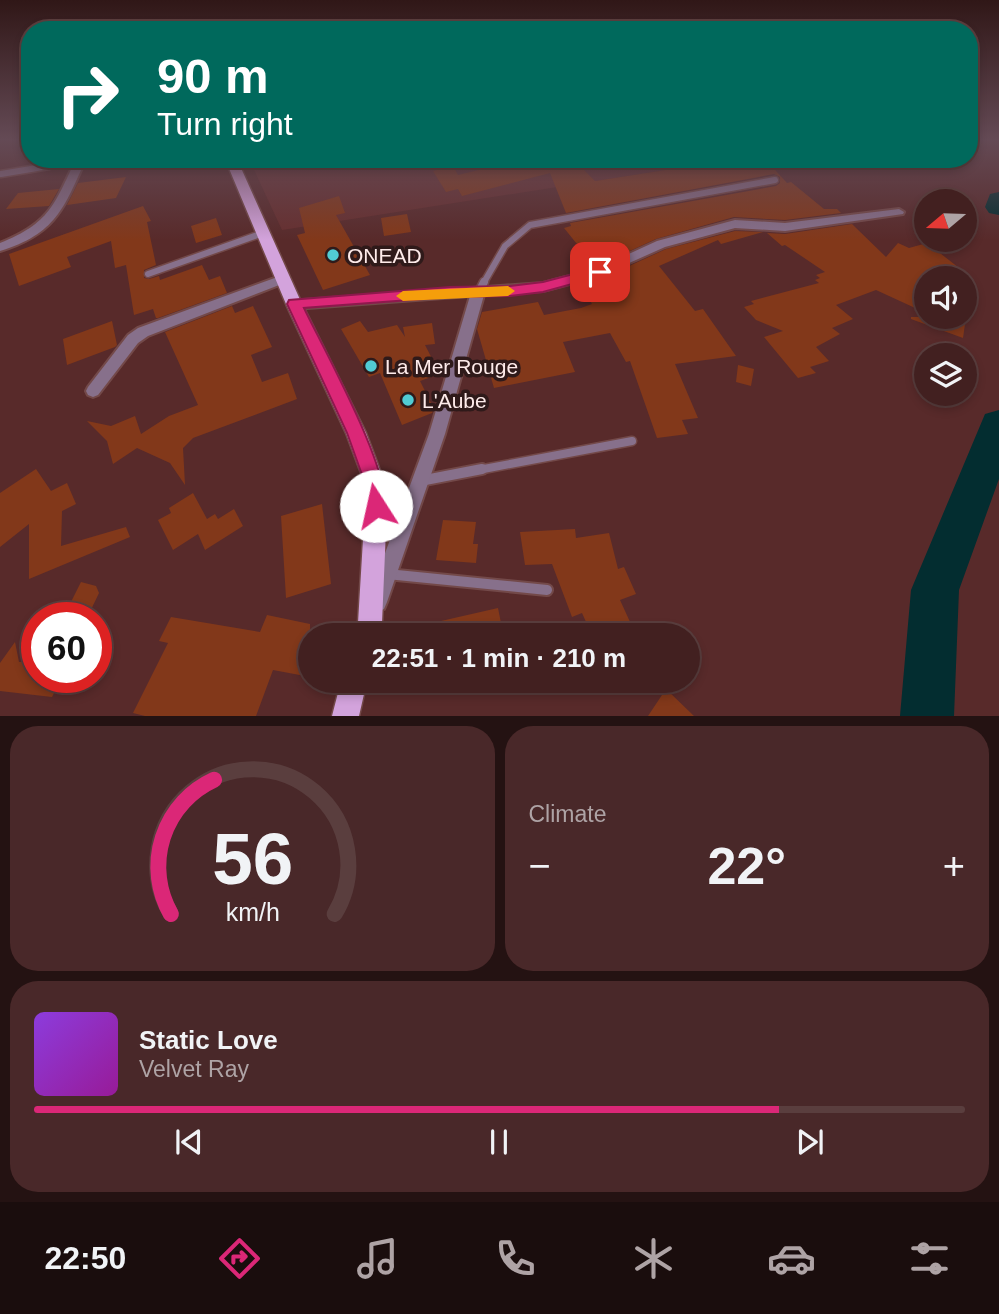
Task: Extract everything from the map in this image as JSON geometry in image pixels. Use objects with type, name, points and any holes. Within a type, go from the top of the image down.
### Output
[{"type":"main road","points":[[237,173],[294,304],[356,433],[370,472],[376,506],[368,623]]},
{"type":"main road","points":[[345,716],[351,693]]},
{"type":"street","points":[[0,247],[38,232],[49,224],[74,173]]},
{"type":"street","points":[[294,304],[543,287],[600,272],[661,244],[735,224],[785,227],[899,212]]},
{"type":"street","points":[[93,391],[133,340],[143,332],[283,279]]},
{"type":"street","points":[[370,623],[420,481],[479,292]]},
{"type":"lane","points":[[479,292],[503,246],[515,233],[530,225],[775,180]]},
{"type":"lane","points":[[148,274],[263,233]]},
{"type":"lane","points":[[420,481],[632,441]]},
{"type":"lane","points":[[387,574],[547,590]]},
{"type":"shaded area","points":[[256,173],[644,173],[282,230]]},
{"type":"building","points":[[434,173],[548,173],[462,196],[458,189],[446,192]]},
{"type":"building","points":[[550,173],[587,173],[595,181],[644,173],[778,173],[787,183],[791,182],[824,209],[837,209],[841,213],[785,220],[734,217],[656,239],[606,262],[595,247],[581,249],[564,228],[571,226],[570,223],[776,186],[780,183],[780,177],[774,174],[566,213]]},
{"type":"building","points":[[126,177],[116,198],[67,205],[78,183]]},
{"type":"building","points":[[59,189],[49,206],[6,209],[18,193]]},
{"type":"building","name":"ONEAD","points":[[339,196],[345,213],[336,215],[370,275],[323,290],[297,235],[305,233],[299,208]]},
{"type":"building","points":[[143,206],[151,221],[147,222],[156,265],[144,270],[144,278],[159,276],[160,280],[202,265],[209,280],[220,276],[227,293],[158,318],[153,309],[134,315],[126,265],[115,268],[111,241],[67,257],[71,267],[19,286],[9,254]]},
{"type":"building","points":[[407,214],[411,232],[384,236],[381,218]]},
{"type":"building","points":[[216,218],[222,235],[196,243],[191,226]]},
{"type":"building","points":[[852,224],[886,257],[898,243],[909,248],[914,247],[914,252],[939,252],[957,266],[914,266],[914,307],[876,290],[836,305],[853,319],[832,328],[840,334],[816,347],[829,361],[810,367],[816,373],[798,378],[764,337],[783,331],[756,320],[744,307],[754,304],[751,301],[819,283],[815,280],[820,278],[816,275],[825,272],[785,245],[782,246],[767,233],[785,234]]},
{"type":"building","points":[[735,231],[763,232],[721,244],[718,240],[659,266],[695,311],[703,309],[736,356],[675,364],[698,418],[682,420],[688,434],[657,438],[630,361],[626,362],[610,333],[563,342],[575,372],[494,388],[477,329],[482,312],[538,302],[544,315],[581,308],[592,304],[582,288],[618,278],[614,273],[666,249]]},
{"type":"building","points":[[232,306],[235,313],[253,306],[272,347],[251,355],[262,382],[288,373],[297,399],[193,438],[183,448],[185,485],[170,463],[137,448],[113,464],[107,441],[87,421],[111,426],[135,416],[141,434],[169,416],[198,405],[165,332]]},
{"type":"building","points":[[112,321],[117,345],[115,347],[67,365],[63,339]]},
{"type":"building","points":[[360,321],[368,332],[397,325],[405,337],[403,327],[432,323],[435,344],[425,345],[440,374],[420,381],[434,409],[432,413],[402,425],[380,373],[369,377],[341,329]]},
{"type":"building","points":[[938,329],[964,329],[963,338]]},
{"type":"building","points":[[738,365],[754,369],[751,386],[736,382]]},
{"type":"building","points":[[36,469],[51,491],[67,483],[76,504],[62,511],[61,546],[126,527],[130,537],[29,579],[29,524],[0,547],[0,493]]},
{"type":"building","points":[[193,493],[207,519],[215,514],[218,519],[234,509],[243,526],[205,550],[198,534],[173,550],[158,520],[171,513],[169,508]]},
{"type":"building","points":[[322,504],[331,584],[286,598],[281,516]]},
{"type":"building","points":[[443,520],[476,522],[473,544],[478,544],[476,563],[436,560]]},
{"type":"building","points":[[575,529],[576,538],[609,533],[618,569],[624,567],[636,594],[620,600],[631,623],[587,623],[582,613],[572,617],[552,564],[525,565],[520,532]]},
{"type":"building","points":[[81,582],[96,586],[99,593],[95,602],[71,602]]},
{"type":"building","points":[[498,608],[501,623],[432,623]]},
{"type":"building","points":[[267,615],[305,623],[298,623],[298,675],[273,670],[256,716],[145,716],[133,713],[168,643],[159,641],[171,617],[260,632]]},
{"type":"building","points":[[15,642],[21,662],[21,693],[54,693],[52,697],[0,691],[0,663]]},
{"type":"building","points":[[663,693],[670,693],[694,716],[648,716]]},
{"type":"waterway","points":[[999,200],[999,207]]},
{"type":"waterway","points":[[927,716],[935,590],[999,426]]},
{"type":"slow traffic","points":[[403,296],[508,291]]},
{"type":"place","name":"ONEAD","points":[[333,255]]},
{"type":"place","name":"La Mer Rouge","points":[[371,366]]},
{"type":"place","name":"L'Aube","points":[[408,400]]},
{"type":"route","points":[[376,506],[370,472],[356,433],[294,304],[450,292],[510,291],[543,287],[600,272]]}]
